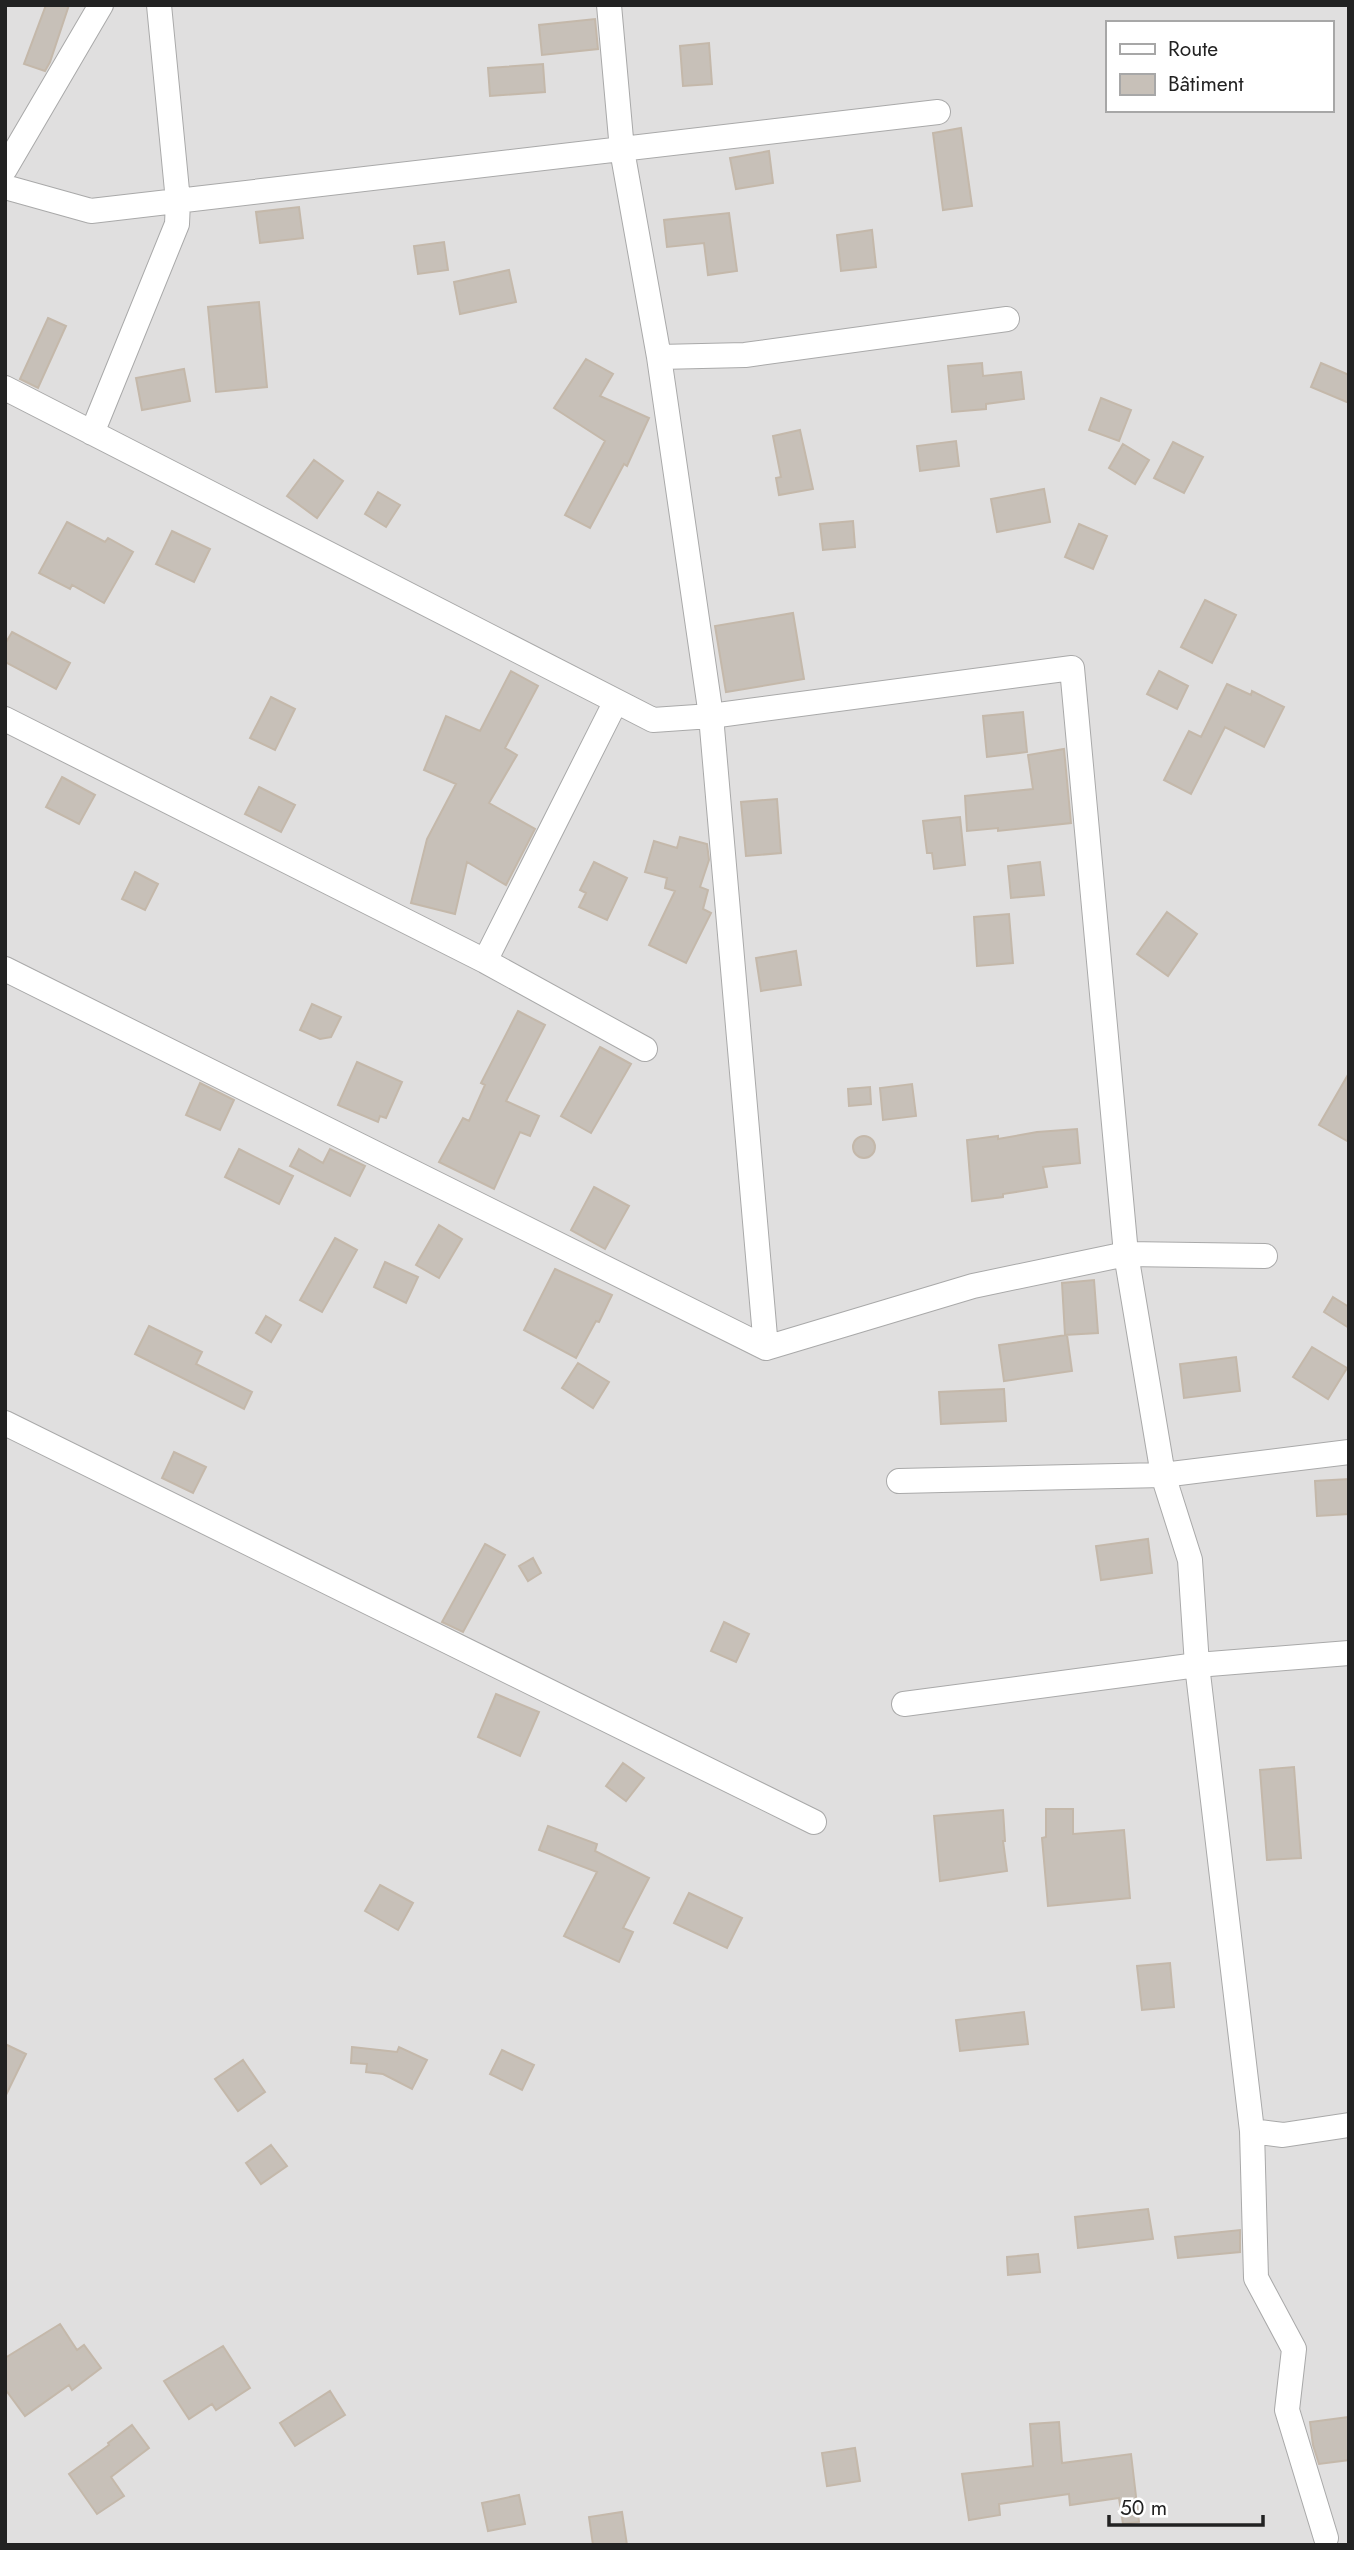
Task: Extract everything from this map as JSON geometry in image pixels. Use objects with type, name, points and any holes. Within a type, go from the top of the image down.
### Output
[{"type":"street","points":[[5,169],[101,5]]},
{"type":"street","points":[[92,433],[177,224],[178,201],[159,5]]},
{"type":"street","points":[[609,5],[622,150],[659,357],[711,716],[766,1348]]},
{"type":"street","points":[[5,187],[91,211],[938,112]]},
{"type":"street","points":[[659,357],[745,355],[1007,319]]},
{"type":"street","points":[[5,388],[653,720],[711,716],[1072,668],[1126,1254],[1163,1475],[1190,1560],[1197,1665],[1252,2131],[1256,2278],[1294,2349],[1287,2410],[1325,2538]]},
{"type":"street","points":[[485,961],[616,701]]},
{"type":"street","points":[[5,719],[485,961],[645,1049]]},
{"type":"street","points":[[5,969],[766,1348],[973,1286],[1126,1254],[1265,1256]]},
{"type":"street","points":[[5,1423],[814,1822]]},
{"type":"street","points":[[899,1481],[1163,1475],[1349,1452]]},
{"type":"street","points":[[904,1704],[1197,1665],[1349,1653]]},
{"type":"street","points":[[1252,2131],[1283,2134],[1349,2125]]},
{"type":"shaded area","points":[[5,5],[1349,5],[1349,2545],[5,2545]]},
{"type":"building","points":[[46,5],[69,5],[45,71],[24,64]]},
{"type":"building","points":[[595,19],[598,49],[542,55],[539,25]]},
{"type":"building","points":[[709,43],[712,84],[683,86],[680,46]]},
{"type":"building","points":[[543,64],[545,92],[490,96],[488,68]]},
{"type":"building","points":[[961,128],[972,206],[943,210],[933,133]]},
{"type":"building","points":[[769,151],[773,183],[736,189],[730,158]]},
{"type":"building","points":[[299,207],[303,238],[260,243],[256,212]]},
{"type":"building","points":[[729,213],[737,271],[708,275],[704,243],[667,247],[664,220]]},
{"type":"building","points":[[872,230],[876,267],[841,271],[837,235]]},
{"type":"building","points":[[444,242],[448,270],[418,274],[414,246]]},
{"type":"building","points":[[509,270],[516,302],[460,314],[454,282]]},
{"type":"building","points":[[259,302],[267,387],[216,392],[208,307]]},
{"type":"building","points":[[48,318],[66,326],[38,388],[20,379]]},
{"type":"building","points":[[586,359],[613,374],[600,396],[649,418],[627,466],[624,464],[590,528],[565,515],[605,441],[554,408]]},
{"type":"building","points":[[982,363],[983,376],[1021,372],[1024,399],[986,404],[986,409],[952,412],[948,366]]},
{"type":"building","points":[[1321,363],[1349,375],[1349,403],[1311,387]]},
{"type":"building","points":[[184,369],[190,401],[142,410],[136,378]]},
{"type":"building","points":[[1101,398],[1131,410],[1119,441],[1089,430]]},
{"type":"building","points":[[800,430],[813,489],[779,495],[776,478],[781,477],[773,436]]},
{"type":"building","points":[[956,441],[959,466],[920,471],[917,446]]},
{"type":"building","points":[[1173,442],[1203,457],[1184,493],[1154,478]]},
{"type":"building","points":[[1123,444],[1149,460],[1135,484],[1109,468]]},
{"type":"building","points":[[314,460],[343,481],[317,518],[287,496]]},
{"type":"building","points":[[1044,489],[1050,522],[997,532],[991,499]]},
{"type":"building","points":[[378,492],[400,505],[386,527],[365,514]]},
{"type":"building","points":[[853,521],[855,547],[823,550],[820,524]]},
{"type":"building","points":[[67,522],[105,542],[108,538],[133,552],[104,603],[72,585],[70,589],[39,573]]},
{"type":"building","points":[[1079,524],[1107,536],[1093,569],[1065,557]]},
{"type":"building","points":[[172,531],[210,549],[194,582],[156,564]]},
{"type":"building","points":[[1205,600],[1236,615],[1212,663],[1181,647]]},
{"type":"building","points":[[793,613],[804,679],[726,692],[715,626]]},
{"type":"building","points":[[12,632],[70,663],[56,689],[5,662],[5,644]]},
{"type":"building","points":[[511,671],[538,686],[505,748],[517,755],[489,803],[535,829],[506,885],[467,862],[455,914],[411,903],[427,839],[456,784],[424,770],[446,716],[480,731]]},
{"type":"building","points":[[1159,671],[1188,686],[1177,709],[1147,694]]},
{"type":"building","points":[[1227,684],[1251,695],[1252,691],[1284,707],[1264,747],[1225,727],[1191,794],[1164,780],[1189,731],[1201,737]]},
{"type":"building","points":[[271,697],[295,709],[275,750],[250,738]]},
{"type":"building","points":[[1023,712],[1027,752],[987,757],[983,716]]},
{"type":"building","points":[[1064,749],[1071,823],[998,831],[998,828],[967,831],[965,796],[1033,789],[1028,755]]},
{"type":"building","points":[[62,777],[95,795],[79,824],[46,807]]},
{"type":"building","points":[[259,787],[295,805],[281,832],[245,814]]},
{"type":"building","points":[[777,799],[781,853],[746,856],[741,802]]},
{"type":"building","points":[[960,817],[965,865],[934,869],[932,853],[927,853],[923,821]]},
{"type":"building","points":[[680,837],[707,844],[709,860],[700,887],[708,890],[703,909],[711,913],[686,963],[649,945],[675,891],[665,888],[667,878],[645,872],[654,841],[677,848]]},
{"type":"building","points":[[594,862],[627,878],[607,920],[579,907],[586,893],[580,890]]},
{"type":"building","points":[[1040,862],[1044,895],[1011,898],[1008,866]]},
{"type":"building","points":[[135,872],[158,884],[145,910],[122,899]]},
{"type":"building","points":[[1167,912],[1197,934],[1168,976],[1137,954]]},
{"type":"building","points":[[1009,914],[1013,963],[977,966],[974,917]]},
{"type":"building","points":[[796,951],[801,985],[761,991],[756,958]]},
{"type":"building","points":[[312,1004],[341,1017],[331,1037],[320,1039],[300,1030]]},
{"type":"building","points":[[518,1011],[545,1025],[506,1101],[539,1116],[530,1136],[520,1132],[494,1189],[439,1162],[463,1118],[469,1121],[485,1085],[481,1083]]},
{"type":"building","points":[[600,1047],[631,1064],[591,1133],[561,1116]]},
{"type":"building","points":[[357,1062],[402,1082],[386,1118],[380,1116],[378,1122],[338,1105]]},
{"type":"building","points":[[1349,1073],[1349,1142],[1319,1125]]},
{"type":"building","points":[[200,1083],[234,1100],[220,1130],[186,1115]]},
{"type":"building","points":[[912,1084],[916,1116],[883,1120],[880,1088]]},
{"type":"building","points":[[870,1087],[871,1104],[849,1106],[848,1089]]},
{"type":"building","points":[[1077,1129],[1080,1163],[1043,1167],[1047,1187],[972,1201],[967,1140]]},
{"type":"building","points":[[864,1136],[872,1139],[875,1147],[872,1155],[864,1158],[856,1155],[853,1147],[856,1139]]},
{"type":"building","points":[[239,1149],[293,1176],[279,1204],[225,1177]]},
{"type":"building","points":[[299,1149],[323,1163],[330,1149],[365,1166],[350,1196],[290,1166]]},
{"type":"building","points":[[594,1187],[629,1206],[605,1249],[571,1230]]},
{"type":"building","points":[[439,1225],[462,1239],[439,1278],[416,1265]]},
{"type":"building","points":[[335,1238],[357,1250],[322,1312],[300,1300]]},
{"type":"building","points":[[385,1262],[418,1277],[406,1303],[374,1287]]},
{"type":"building","points":[[555,1269],[612,1295],[599,1322],[596,1321],[576,1358],[524,1330]]},
{"type":"building","points":[[1094,1280],[1098,1333],[1065,1335],[1062,1283]]},
{"type":"building","points":[[1333,1297],[1349,1307],[1349,1328],[1324,1312]]},
{"type":"building","points":[[266,1316],[281,1325],[271,1342],[256,1333]]},
{"type":"building","points":[[149,1326],[202,1352],[196,1364],[252,1392],[244,1409],[135,1354]]},
{"type":"building","points":[[1067,1335],[1072,1371],[1004,1381],[999,1345]]},
{"type":"building","points":[[1312,1347],[1347,1368],[1328,1399],[1293,1377]]},
{"type":"building","points":[[1236,1357],[1240,1391],[1184,1398],[1180,1364]]},
{"type":"building","points":[[578,1363],[609,1382],[593,1408],[562,1388]]},
{"type":"building","points":[[1004,1389],[1006,1421],[941,1424],[939,1392]]},
{"type":"building","points":[[174,1452],[206,1467],[193,1493],[162,1478]]},
{"type":"building","points":[[1349,1479],[1349,1514],[1317,1516],[1315,1481]]},
{"type":"building","points":[[1148,1539],[1152,1573],[1101,1580],[1096,1546]]},
{"type":"building","points":[[485,1544],[505,1555],[463,1632],[442,1622]]},
{"type":"building","points":[[533,1558],[541,1573],[528,1581],[519,1566]]},
{"type":"building","points":[[724,1622],[749,1634],[736,1662],[711,1651]]},
{"type":"building","points":[[496,1694],[539,1712],[520,1756],[478,1737]]},
{"type":"building","points":[[623,1763],[644,1778],[626,1801],[606,1786]]},
{"type":"building","points":[[1294,1767],[1301,1858],[1267,1860],[1260,1770]]},
{"type":"building","points":[[1046,1809],[1073,1809],[1073,1834],[1124,1830],[1130,1898],[1048,1906],[1042,1838],[1046,1837]]},
{"type":"building","points":[[1003,1810],[1007,1871],[940,1881],[934,1816]]},
{"type":"building","points":[[548,1826],[597,1844],[595,1851],[649,1878],[623,1928],[633,1932],[619,1962],[564,1936],[597,1872],[539,1850]]},
{"type":"building","points":[[380,1885],[413,1903],[398,1930],[365,1911]]},
{"type":"building","points":[[689,1893],[742,1918],[727,1948],[674,1923]]},
{"type":"building","points":[[1170,1963],[1174,2007],[1142,2010],[1137,1966]]},
{"type":"building","points":[[1024,2012],[1028,2044],[960,2051],[956,2020]]},
{"type":"building","points":[[5,2044],[26,2054],[5,2097]]},
{"type":"building","points":[[352,2047],[397,2052],[399,2047],[427,2060],[412,2089],[383,2074],[366,2072],[367,2064],[351,2063]]},
{"type":"building","points":[[502,2050],[534,2065],[522,2090],[490,2074]]},
{"type":"building","points":[[243,2060],[265,2092],[238,2111],[215,2079]]},
{"type":"building","points":[[271,2145],[287,2166],[261,2184],[246,2163]]},
{"type":"building","points":[[1148,2209],[1153,2239],[1078,2248],[1075,2217]]},
{"type":"building","points":[[1240,2230],[1240,2252],[1178,2258],[1175,2237]]},
{"type":"building","points":[[1038,2254],[1040,2272],[1008,2275],[1007,2257]]},
{"type":"building","points":[[60,2324],[77,2350],[84,2345],[101,2368],[72,2390],[69,2385],[25,2416],[5,2389],[5,2358]]},
{"type":"building","points":[[223,2346],[250,2388],[216,2410],[212,2404],[189,2419],[164,2381]]},
{"type":"building","points":[[330,2391],[345,2415],[295,2446],[280,2423]]},
{"type":"building","points":[[1349,2417],[1349,2460],[1319,2464],[1310,2422]]},
{"type":"building","points":[[1059,2422],[1062,2463],[1131,2454],[1139,2522],[1123,2524],[1119,2498],[1070,2505],[1069,2494],[999,2504],[1000,2515],[969,2520],[962,2474],[1033,2466],[1030,2424]]},
{"type":"building","points":[[132,2425],[149,2448],[111,2477],[124,2496],[97,2514],[69,2474]]},
{"type":"building","points":[[855,2448],[860,2481],[827,2486],[822,2453]]},
{"type":"building","points":[[519,2495],[525,2524],[488,2531],[482,2503]]},
{"type":"building","points":[[622,2512],[627,2545],[593,2545],[589,2517]]}]
